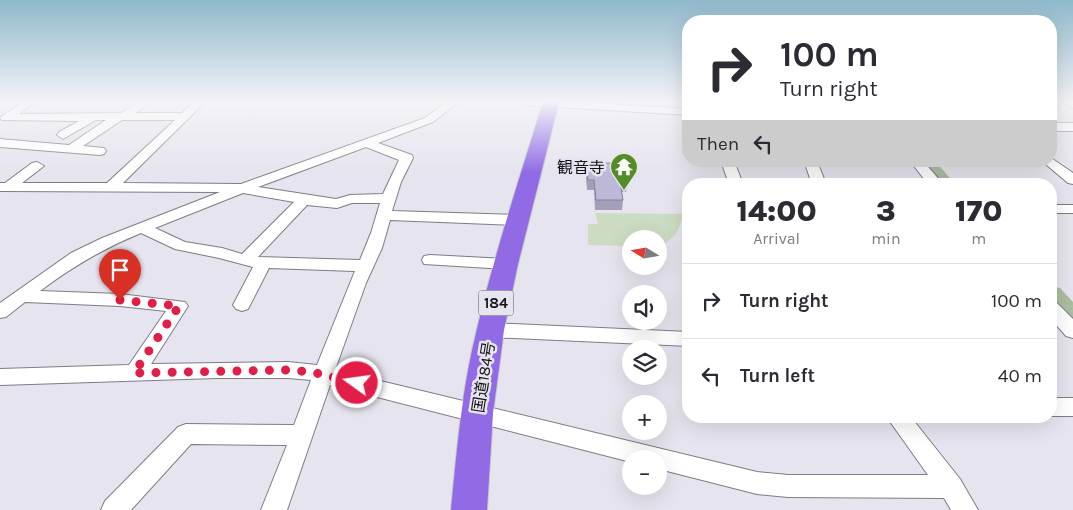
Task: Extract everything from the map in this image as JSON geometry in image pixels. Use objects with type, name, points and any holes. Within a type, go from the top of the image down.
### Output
[{"type":"highway","name":"国道184号","points":[[469,510],[477,413],[490,330],[506,264],[545,126]]},
{"type":"street","points":[[64,136],[80,126]]},
{"type":"street","points":[[74,146],[107,126]]},
{"type":"street","points":[[110,188],[175,126]]},
{"type":"street","points":[[1,310],[77,257],[140,227],[413,126]]},
{"type":"street","points":[[1057,127],[1073,127]]},
{"type":"street","points":[[0,143],[100,151]]},
{"type":"street","points":[[274,510],[322,374],[357,282],[366,266],[396,172],[406,158],[366,143]]},
{"type":"street","points":[[4,187],[37,166]]},
{"type":"street","points":[[921,167],[931,178]]},
{"type":"street","points":[[1056,167],[1073,180]]},
{"type":"street","points":[[4,187],[243,188],[304,200],[337,204],[350,199],[386,206],[518,220]]},
{"type":"street","points":[[245,261],[304,200]]},
{"type":"street","points":[[1057,209],[1073,209]]},
{"type":"street","points":[[140,227],[181,246],[222,253],[245,261],[366,266]]},
{"type":"street","points":[[430,260],[506,264]]},
{"type":"street","points":[[242,305],[263,263]]},
{"type":"street","points":[[22,296],[120,300],[179,306],[134,373]]},
{"type":"street","points":[[1057,314],[1073,331]]},
{"type":"street","points":[[490,330],[682,339]]},
{"type":"street","points":[[3,380],[134,373],[288,370],[322,374],[757,483],[788,486],[951,487]]},
{"type":"street","points":[[1057,407],[1073,407]]},
{"type":"street","points":[[902,423],[951,487],[965,510]]},
{"type":"street","points":[[114,510],[186,434],[300,435]]},
{"type":"green space","points":[[595,213],[682,214],[676,234],[668,241],[668,230],[622,230],[622,246],[588,245],[588,224],[598,224]]},
{"type":"building","points":[[599,163],[624,163],[627,182],[620,182],[623,200],[596,200],[594,180],[588,180],[587,168],[600,169]]},
{"type":"waterway","points":[[930,167],[941,178]]},
{"type":"waterway","points":[[1057,300],[1073,317]]},
{"type":"place","name":"観音寺","points":[[624,191]]},
{"type":"route","points":[[120,300],[154,305],[179,306],[134,373],[288,370],[312,372],[357,383]]}]
